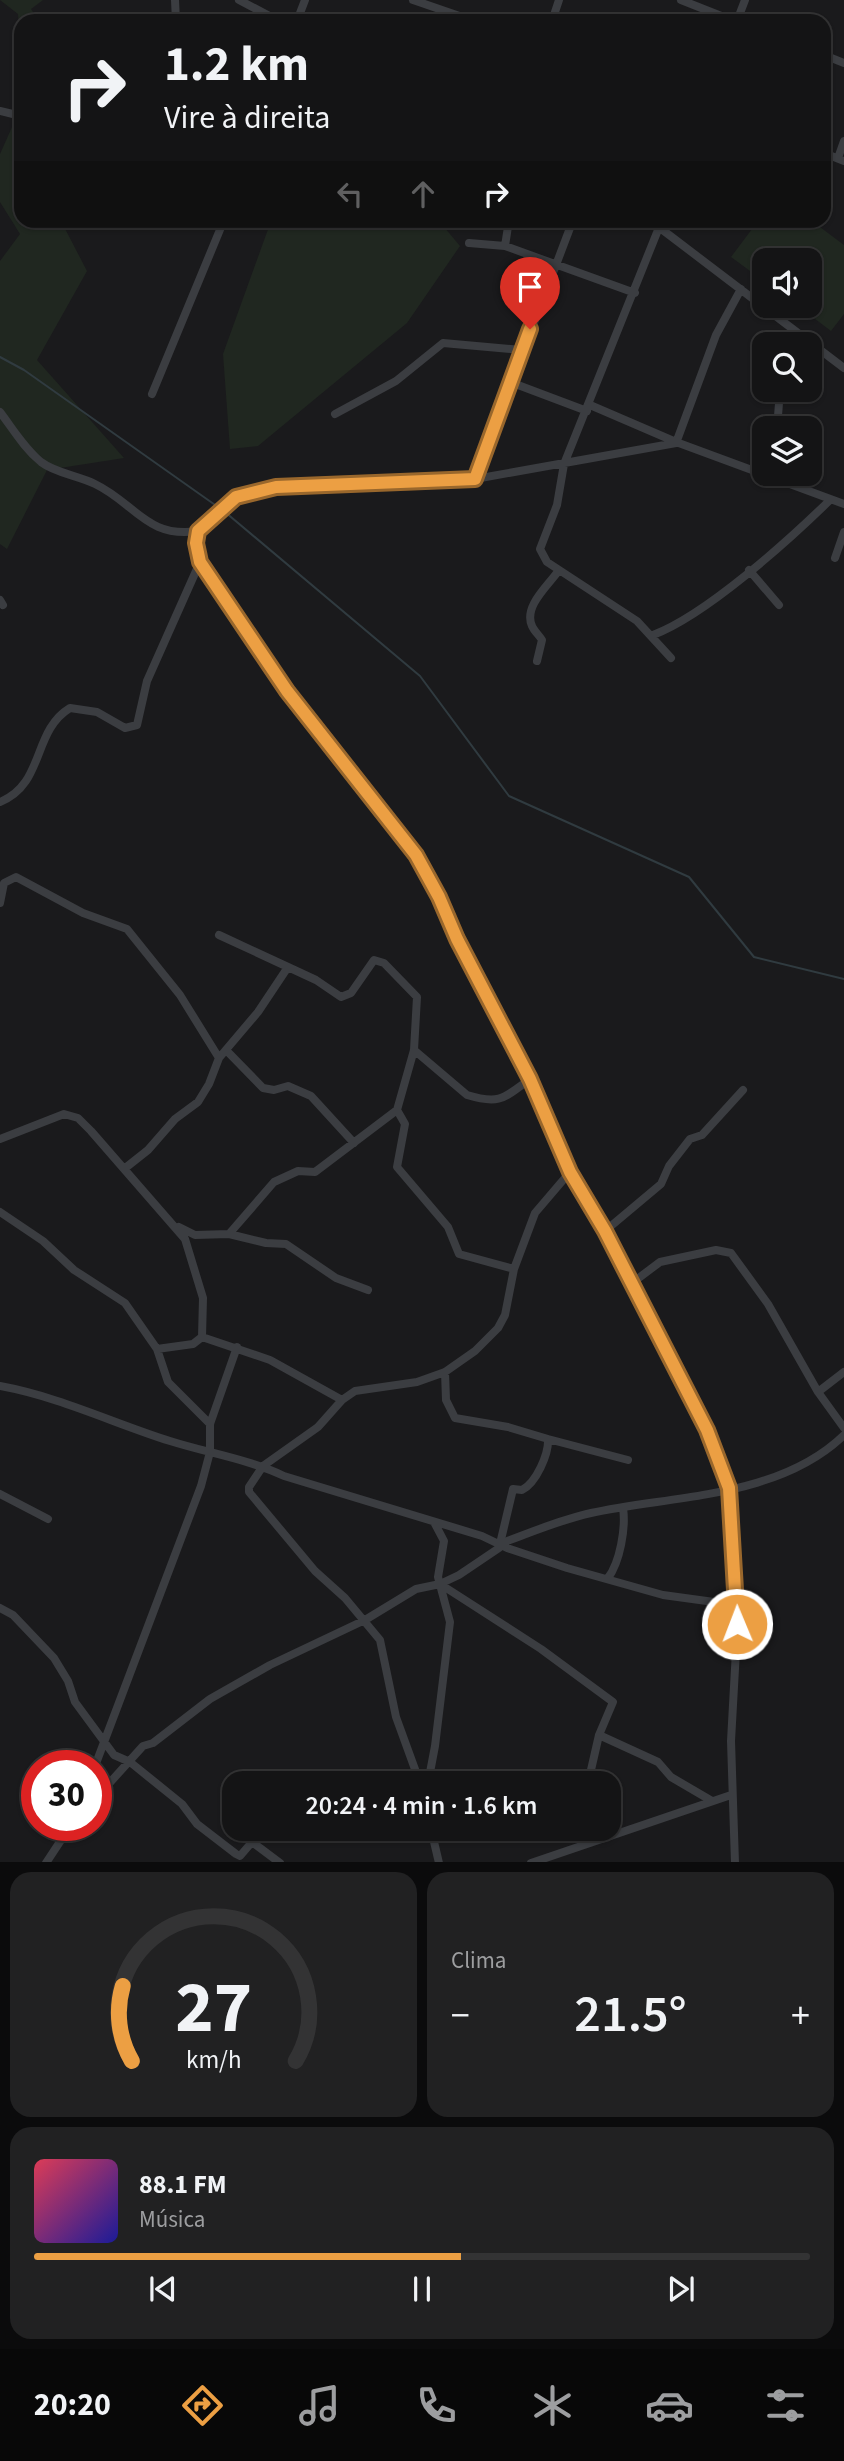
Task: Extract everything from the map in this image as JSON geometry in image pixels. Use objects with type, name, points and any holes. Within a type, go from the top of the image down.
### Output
[{"type":"street","points":[[239,0],[266,14]]},
{"type":"street","points":[[413,0],[454,14]]},
{"type":"street","points":[[681,0],[718,14]]},
{"type":"street","points":[[841,159],[844,141]]},
{"type":"street","points":[[152,394],[221,228]]},
{"type":"street","points":[[505,246],[508,228]]},
{"type":"street","points":[[475,479],[521,350],[570,228]]},
{"type":"street","points":[[659,228],[589,408],[564,464],[557,505],[540,544],[542,554],[558,570],[653,635],[671,658]]},
{"type":"street","points":[[666,228],[796,332]]},
{"type":"street","points":[[468,243],[505,246],[635,293]]},
{"type":"street","points":[[676,442],[716,335],[741,289]]},
{"type":"street","points":[[335,414],[396,381],[443,343],[521,350]]},
{"type":"street","points":[[822,352],[844,368]]},
{"type":"street","points":[[510,382],[589,408],[752,469]]},
{"type":"street","points":[[0,412],[28,450],[43,464],[98,485],[147,522],[168,531],[198,531]]},
{"type":"street","points":[[676,442],[475,479],[276,487],[236,497],[198,531],[196,543],[200,562],[287,691],[416,855],[530,1079],[570,1172],[605,1231],[707,1430],[729,1488],[738,1614],[733,1670],[731,1795],[734,1862]]},
{"type":"street","points":[[797,486],[844,504]]},
{"type":"street","points":[[653,635],[688,618],[749,570],[830,499]]},
{"type":"street","points":[[835,558],[844,532]]},
{"type":"street","points":[[0,802],[19,792],[53,723],[70,708],[96,712],[125,728],[137,725],[147,681],[200,562]]},
{"type":"street","points":[[537,661],[542,640],[531,623],[530,616],[538,597],[558,570]]},
{"type":"street","points":[[749,570],[779,605]]},
{"type":"street","points":[[0,903],[4,883],[16,877],[83,913],[127,929],[180,995],[219,1058]]},
{"type":"street","points":[[219,935],[316,980],[341,997],[351,993],[374,960],[384,963],[417,997],[414,1050],[397,1110],[315,1172],[298,1171],[274,1182],[229,1234]]},
{"type":"street","points":[[124,1169],[148,1150],[175,1119],[198,1102],[219,1058],[258,1012],[288,967]]},
{"type":"street","points":[[226,1050],[263,1088],[274,1090],[288,1086],[311,1096],[354,1143]]},
{"type":"street","points":[[414,1050],[467,1095],[477,1098],[502,1099],[530,1079]]},
{"type":"street","points":[[605,1231],[661,1184],[669,1166],[690,1139],[702,1135],[743,1090]]},
{"type":"street","points":[[397,1110],[405,1124],[397,1167],[448,1227],[459,1254],[514,1269]]},
{"type":"street","points":[[0,1139],[56,1115],[71,1115],[100,1140],[173,1224],[190,1248],[201,1288],[202,1337]]},
{"type":"street","points":[[416,1771],[396,1717],[383,1645],[365,1620],[315,1571],[249,1492],[249,1487],[263,1466],[318,1427],[342,1400],[355,1391],[417,1382],[445,1372],[475,1351],[498,1328],[505,1315],[514,1269],[535,1213],[570,1172]]},
{"type":"street","points":[[0,1212],[43,1241],[74,1270],[125,1303],[157,1349],[168,1382],[210,1424]]},
{"type":"street","points":[[173,1224],[195,1235],[229,1234],[291,1246],[336,1278],[368,1290]]},
{"type":"street","points":[[632,1283],[660,1262],[716,1251],[732,1252],[768,1304],[818,1392],[844,1428]]},
{"type":"street","points":[[157,1349],[193,1344],[202,1337]]},
{"type":"street","points":[[202,1337],[270,1360],[342,1400]]},
{"type":"street","points":[[100,1750],[185,1533],[210,1452],[210,1424],[237,1347]]},
{"type":"street","points":[[445,1372],[446,1400],[454,1418],[508,1427],[628,1460]]},
{"type":"street","points":[[818,1392],[844,1372]]},
{"type":"street","points":[[0,1386],[53,1398],[171,1441],[263,1466],[284,1476],[433,1522],[567,1568],[663,1595],[714,1602],[738,1614]]},
{"type":"street","points":[[499,1544],[556,1523],[753,1483],[807,1462],[840,1445],[844,1435]]},
{"type":"street","points":[[112,1781],[143,1746],[153,1743],[210,1699],[270,1665],[365,1620],[416,1590],[440,1584],[488,1558],[499,1544],[513,1489],[522,1490],[529,1485],[548,1448],[548,1439]]},
{"type":"street","points":[[0,1494],[48,1519]]},
{"type":"street","points":[[608,1578],[615,1569],[623,1536],[623,1508]]},
{"type":"street","points":[[430,1771],[440,1713],[450,1622],[438,1574],[444,1541],[433,1522]]},
{"type":"street","points":[[440,1584],[541,1649],[613,1702],[599,1735],[591,1771]]},
{"type":"street","points":[[0,1608],[13,1615],[54,1658],[68,1681],[75,1702],[114,1755],[130,1762],[189,1810],[197,1824],[236,1854],[240,1856],[252,1842],[279,1862]]},
{"type":"street","points":[[599,1735],[658,1762],[671,1776],[712,1801]]},
{"type":"street","points":[[534,1862],[583,1843],[605,1839],[731,1795]]},
{"type":"street","points":[[47,1862],[60,1841]]},
{"type":"street","points":[[434,1841],[439,1862]]},
{"type":"shaded area","points":[[0,0],[43,0],[31,9],[34,14],[18,14]]},
{"type":"shaded area","points":[[14,123],[14,224],[0,202],[0,154]]},
{"type":"shaded area","points":[[16,228],[65,228],[87,271],[37,360],[124,458],[47,470],[7,549],[0,544],[0,261],[20,234]]},
{"type":"shaded area","points":[[268,228],[445,228],[460,246],[407,323],[258,446],[230,449],[223,354]]},
{"type":"shaded area","points":[[753,228],[821,228],[844,245],[844,314],[831,331],[814,318],[822,318],[822,248],[752,248],[752,272],[731,257]]},
{"type":"waterway","points":[[0,357],[24,370],[218,507]]},
{"type":"waterway","points":[[225,512],[420,676],[509,796],[689,877],[754,957],[844,979]]},
{"type":"route","points":[[530,329],[475,479],[276,487],[236,497],[198,531],[196,543],[200,562],[258,643],[287,691],[416,855],[530,1079],[570,1172],[605,1231],[707,1430],[729,1488],[737,1624]]}]
